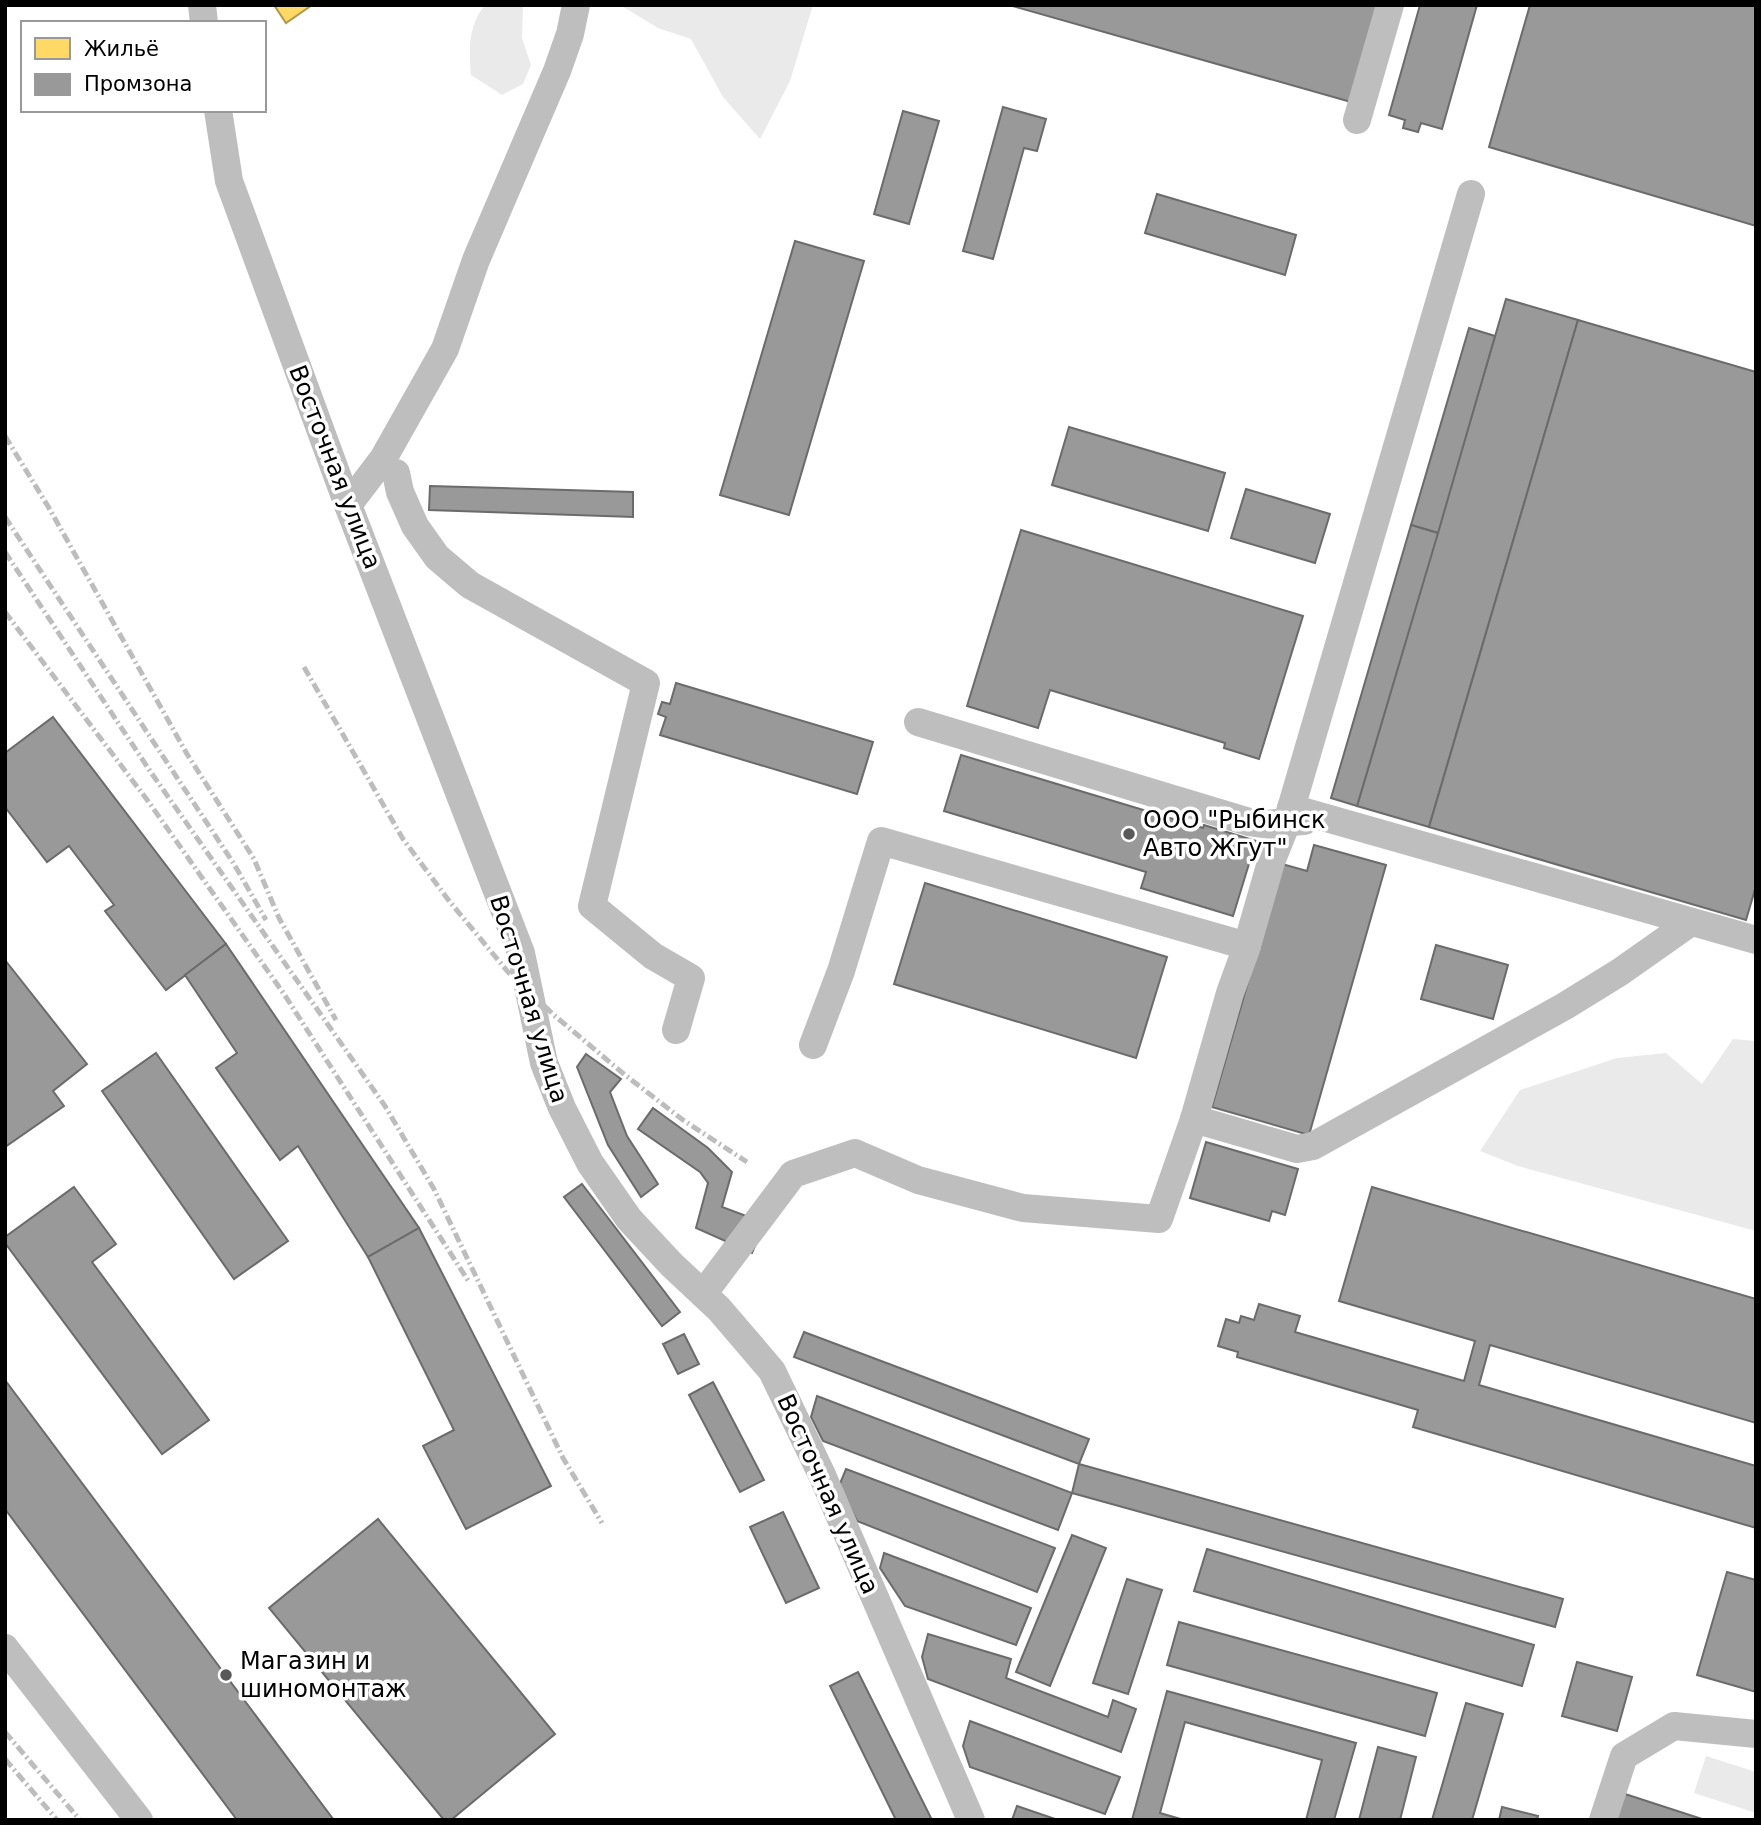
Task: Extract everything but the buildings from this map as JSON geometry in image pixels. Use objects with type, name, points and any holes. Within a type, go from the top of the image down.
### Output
[{"type":"street","points":[[348,505],[383,459],[445,349],[475,260],[557,71],[570,34],[576,5]]},
{"type":"street","points":[[1357,120],[1390,5]]},
{"type":"street","name":"Восточная улица","points":[[218,112],[229,181],[348,505],[521,953],[544,1063],[562,1108],[590,1163],[629,1219],[671,1265],[719,1309],[772,1371],[827,1488],[971,1820]]},
{"type":"street","points":[[703,1294],[793,1174],[855,1153],[918,1180],[1023,1208],[1159,1219],[1194,1119],[1271,862],[1289,815],[1471,194]]},
{"type":"street","points":[[396,473],[400,492],[415,526],[437,557],[461,578],[646,683],[592,906],[653,956],[691,978],[676,1030]]},
{"type":"street","points":[[918,722],[1249,822],[1264,824],[1289,815],[1328,819],[1756,940]]},
{"type":"street","points":[[813,1045],[841,971],[881,841],[1247,946]]},
{"type":"street","points":[[1194,1119],[1297,1149],[1313,1146],[1565,1006],[1620,972],[1691,922]]},
{"type":"street","points":[[5,1648],[139,1820]]},
{"type":"street","points":[[1603,1820],[1624,1756],[1674,1726],[1756,1734]]},
{"type":"shaded area","points":[[485,5],[523,5],[522,38],[531,65],[523,84],[502,95],[471,75],[470,47],[473,29]]},
{"type":"shaded area","points":[[620,5],[813,5],[790,81],[760,139],[723,97],[691,39],[658,28]]},
{"type":"shaded area","points":[[1733,1039],[1756,1041],[1756,1231],[1518,1166],[1480,1151],[1520,1090],[1617,1058],[1666,1053],[1702,1084]]},
{"type":"shaded area","points":[[1706,1756],[1756,1772],[1756,1813],[1694,1793]]},
{"type":"railway","points":[[5,436],[49,508],[187,754],[254,859],[279,918],[336,1020]]},
{"type":"railway","points":[[5,517],[234,864],[266,920]]},
{"type":"railway","points":[[5,552],[150,771],[385,1106],[434,1189],[563,1458],[602,1523]]},
{"type":"railway","points":[[5,612],[148,801],[284,994],[469,1282]]},
{"type":"railway","points":[[304,667],[403,839],[450,902],[508,972],[625,1075],[683,1120],[747,1162]]},
{"type":"railway","points":[[5,1732],[80,1820]]},
{"type":"railway","points":[[5,1759],[57,1820]]},
{"type":"place","name":"ООО \"Рыбинск Авто Жгут\"","points":[[1129,834]]},
{"type":"place","name":"Магазин и шиномонтаж","points":[[226,1675]]}]
